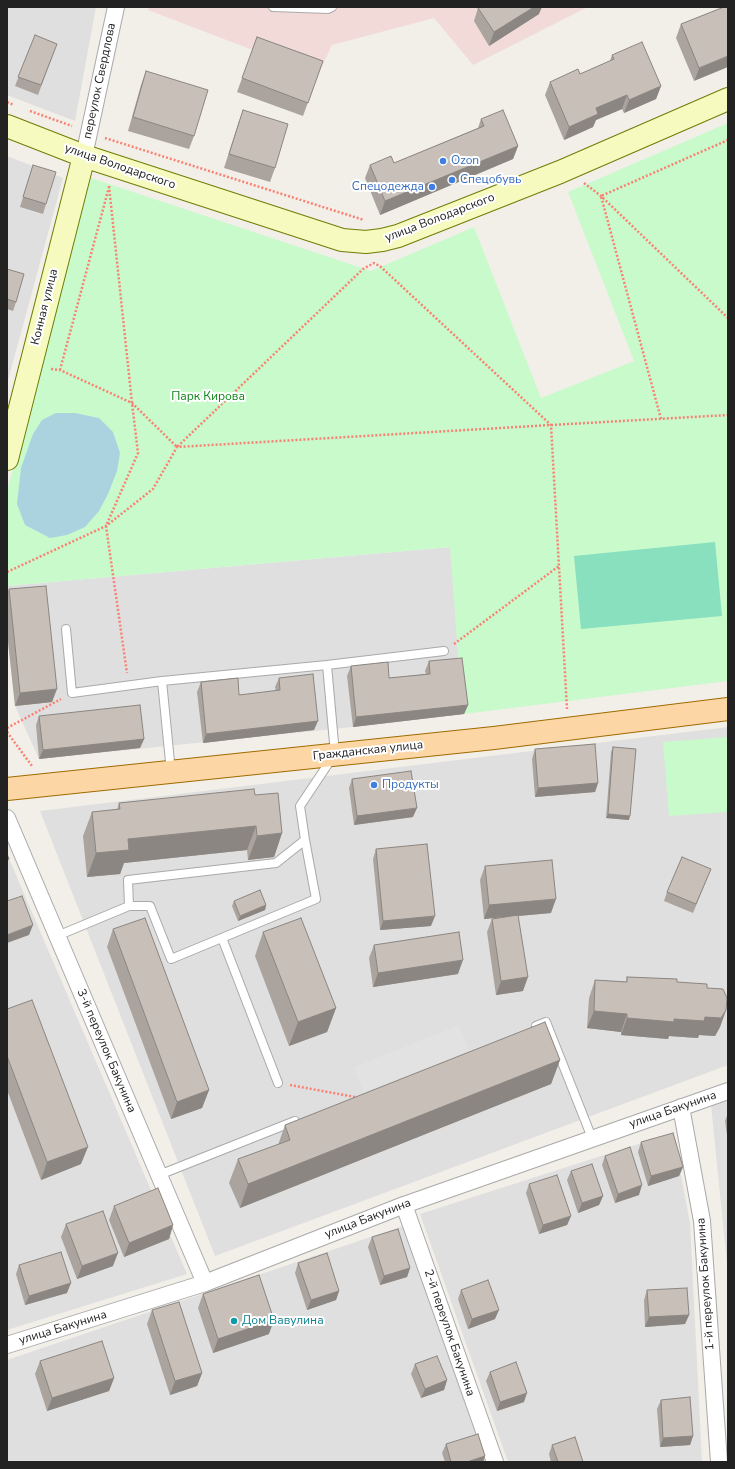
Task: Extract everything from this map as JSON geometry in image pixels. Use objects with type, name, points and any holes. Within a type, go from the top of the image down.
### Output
[{"type":"main road","name":"Гражданская улица","points":[[7,789],[494,738],[728,709]]},
{"type":"street","name":"переулок Свердлова","points":[[84,156],[116,7]]},
{"type":"street","name":"улица Володарского","points":[[7,126],[84,156],[342,240],[370,242],[398,236],[560,172],[728,99]]},
{"type":"street","name":"Конная улица","points":[[7,459],[84,156]]},
{"type":"street","name":"3-й переулок Бакунина","points":[[7,818],[205,1283]]},
{"type":"street","name":"улица Бакунина","points":[[7,1345],[205,1283],[404,1205],[728,1091]]},
{"type":"street","name":"1-й переулок Бакунина","points":[[681,1107],[702,1221],[719,1462]]},
{"type":"street","name":"2-й переулок Бакунина","points":[[404,1205],[495,1462]]},
{"type":"lane","points":[[273,7],[328,10],[332,7]]},
{"type":"lane","points":[[66,629],[72,693],[162,681],[327,665],[444,651]]},
{"type":"lane","points":[[57,936],[129,906],[150,906],[172,959],[316,899],[304,840],[300,806],[334,755],[327,665]]},
{"type":"lane","points":[[162,681],[172,772]]},
{"type":"lane","points":[[129,906],[128,880],[276,863],[304,840]]},
{"type":"lane","points":[[222,938],[278,1083]]},
{"type":"lane","points":[[532,1028],[546,1022],[592,1138]]},
{"type":"lane","points":[[159,1175],[301,1119]]},
{"type":"path","points":[[7,102],[14,105]]},
{"type":"path","points":[[29,111],[89,133],[369,221]]},
{"type":"path","points":[[602,196],[728,140]]},
{"type":"path","points":[[583,181],[584,185],[602,196],[728,318]]},
{"type":"path","points":[[60,370],[109,184],[138,453],[106,526],[128,685]]},
{"type":"path","points":[[602,196],[661,419]]},
{"type":"path","points":[[7,572],[106,526],[153,489],[177,447],[363,269],[374,263],[381,267],[551,424],[567,710]]},
{"type":"path","points":[[47,368],[60,370],[132,403],[177,447],[551,424],[728,415]]},
{"type":"path","points":[[444,651],[560,566]]},
{"type":"path","points":[[7,728],[72,693]]},
{"type":"path","points":[[278,1083],[355,1097]]},
{"type":"shaded area","points":[[7,7],[96,7],[75,121],[7,95]]},
{"type":"shaded area","points":[[149,7],[588,7],[473,65],[434,18],[332,45],[318,75],[148,10]]},
{"type":"shaded area","points":[[7,156],[63,178],[7,384]]},
{"type":"shaded area","points":[[451,547],[459,667],[353,727],[39,759],[15,706],[7,633],[7,586]]},
{"type":"shaded area","points":[[728,727],[728,1065],[215,1256],[40,811]]},
{"type":"shaded area","points":[[7,854],[187,1274],[7,1330]]},
{"type":"shaded area","points":[[459,1025],[469,1051],[364,1092],[354,1067]]},
{"type":"shaded area","points":[[728,1100],[728,1274],[711,1105]]},
{"type":"shaded area","points":[[673,1133],[690,1223],[702,1462],[508,1462],[420,1214]]},
{"type":"shaded area","points":[[403,1226],[487,1462],[7,1462],[7,1360]]},
{"type":"green space","name":"Парк Кирова","points":[[728,123],[728,681],[464,714],[450,547],[7,586],[7,491],[91,178],[371,271],[474,227],[541,398],[634,361],[568,192]]},
{"type":"green space","points":[[715,542],[722,616],[581,629],[574,556]]},
{"type":"green space","points":[[728,737],[728,812],[669,816],[663,742]]},
{"type":"water","points":[[56,413],[75,413],[99,418],[113,432],[120,453],[117,471],[108,494],[99,511],[85,527],[67,535],[50,538],[25,525],[17,504],[21,468],[33,434],[42,420]]},
{"type":"building","points":[[534,7],[494,32],[478,8]]},
{"type":"building","points":[[724,7],[728,7],[728,56],[699,68],[681,24]]},
{"type":"building","points":[[35,35],[57,44],[41,85],[18,77]]},
{"type":"building","points":[[257,37],[323,61],[308,103],[242,78]]},
{"type":"building","points":[[642,42],[661,86],[629,100],[627,95],[596,108],[598,114],[569,127],[550,82],[578,69],[580,74],[614,59],[612,55]]},
{"type":"building","points":[[146,71],[208,90],[194,136],[133,117]]},
{"type":"building","points":[[243,110],[288,124],[275,168],[229,154]]},
{"type":"building","points":[[503,110],[518,146],[385,201],[370,165],[391,156],[394,163],[484,126],[481,119]]},
{"type":"building","points":[[33,165],[56,172],[46,204],[23,197]]},
{"type":"building","points":[[7,269],[24,274],[16,302],[7,299]]},
{"type":"building","points":[[46,586],[57,689],[20,693],[9,589]]},
{"type":"building","points":[[462,658],[468,705],[356,717],[351,666],[388,662],[389,678],[430,674],[429,661]]},
{"type":"building","points":[[313,674],[318,721],[206,734],[201,682],[238,678],[239,695],[280,690],[279,678]]},
{"type":"building","points":[[140,705],[144,739],[43,750],[39,716]]},
{"type":"building","points":[[595,744],[598,783],[538,788],[535,749]]},
{"type":"building","points":[[613,747],[636,749],[630,816],[608,814]]},
{"type":"building","points":[[411,771],[417,808],[357,816],[352,779]]},
{"type":"building","points":[[254,789],[255,795],[278,793],[282,833],[257,836],[256,826],[128,839],[129,850],[96,853],[92,812],[120,809],[119,803]]},
{"type":"building","points":[[427,844],[435,916],[383,921],[376,849]]},
{"type":"building","points":[[682,857],[711,869],[696,904],[667,892]]},
{"type":"building","points":[[552,860],[556,899],[489,905],[485,866]]},
{"type":"building","points":[[260,890],[266,905],[240,916],[234,901]]},
{"type":"building","points":[[22,896],[33,925],[7,935],[7,901]]},
{"type":"building","points":[[518,915],[528,977],[501,981],[492,919]]},
{"type":"building","points":[[145,918],[209,1090],[177,1102],[113,929]]},
{"type":"building","points":[[301,918],[336,1008],[298,1022],[263,932]]},
{"type":"building","points":[[459,932],[463,960],[378,973],[374,945]]},
{"type":"building","points":[[627,977],[677,979],[677,982],[707,984],[707,988],[723,989],[727,998],[726,1010],[721,1018],[705,1017],[704,1021],[674,1019],[674,1022],[627,1018],[627,1014],[594,1011],[595,980],[627,982]]},
{"type":"building","points":[[32,1000],[88,1147],[47,1162],[7,1056],[7,1009]]},
{"type":"building","points":[[545,1022],[560,1060],[248,1184],[238,1159],[290,1140],[285,1125]]},
{"type":"building","points":[[673,1133],[683,1167],[651,1176],[641,1142]]},
{"type":"building","points":[[630,1147],[642,1185],[618,1194],[605,1156]]},
{"type":"building","points":[[592,1164],[603,1196],[582,1203],[571,1171]]},
{"type":"building","points":[[557,1175],[571,1216],[543,1225],[529,1184]]},
{"type":"building","points":[[158,1188],[173,1225],[129,1243],[114,1206]]},
{"type":"building","points":[[103,1211],[118,1253],[82,1266],[66,1224]]},
{"type":"building","points":[[398,1229],[410,1268],[384,1276],[372,1237]]},
{"type":"building","points":[[61,1252],[71,1283],[29,1296],[19,1265]]},
{"type":"building","points":[[327,1253],[339,1291],[311,1300],[298,1263]]},
{"type":"building","name":"Дом Вавулина","points":[[259,1275],[274,1320],[218,1339],[203,1294]]},
{"type":"building","points":[[488,1280],[499,1310],[472,1319],[461,1290]]},
{"type":"building","points":[[687,1288],[689,1315],[649,1317],[647,1290]]},
{"type":"building","points":[[179,1302],[202,1373],[175,1381],[152,1310]]},
{"type":"building","points":[[102,1341],[114,1378],[52,1398],[40,1361]]},
{"type":"building","points":[[437,1356],[447,1380],[425,1389],[415,1364]]},
{"type":"building","points":[[516,1362],[527,1393],[500,1402],[490,1372]]},
{"type":"building","points":[[690,1397],[693,1436],[663,1438],[661,1400]]},
{"type":"building","points":[[478,1434],[485,1456],[467,1462],[451,1462],[446,1444]]},
{"type":"building","points":[[575,1437],[583,1462],[558,1462],[552,1445]]},
{"type":"place","name":"Ozon","points":[[443,161]]},
{"type":"place","name":"Спецобувь","points":[[452,180]]},
{"type":"place","name":"Спецодежда","points":[[432,187]]},
{"type":"place","name":"Продукты","points":[[374,785]]},
{"type":"place","name":"Дом Вавулина","points":[[234,1321]]}]
